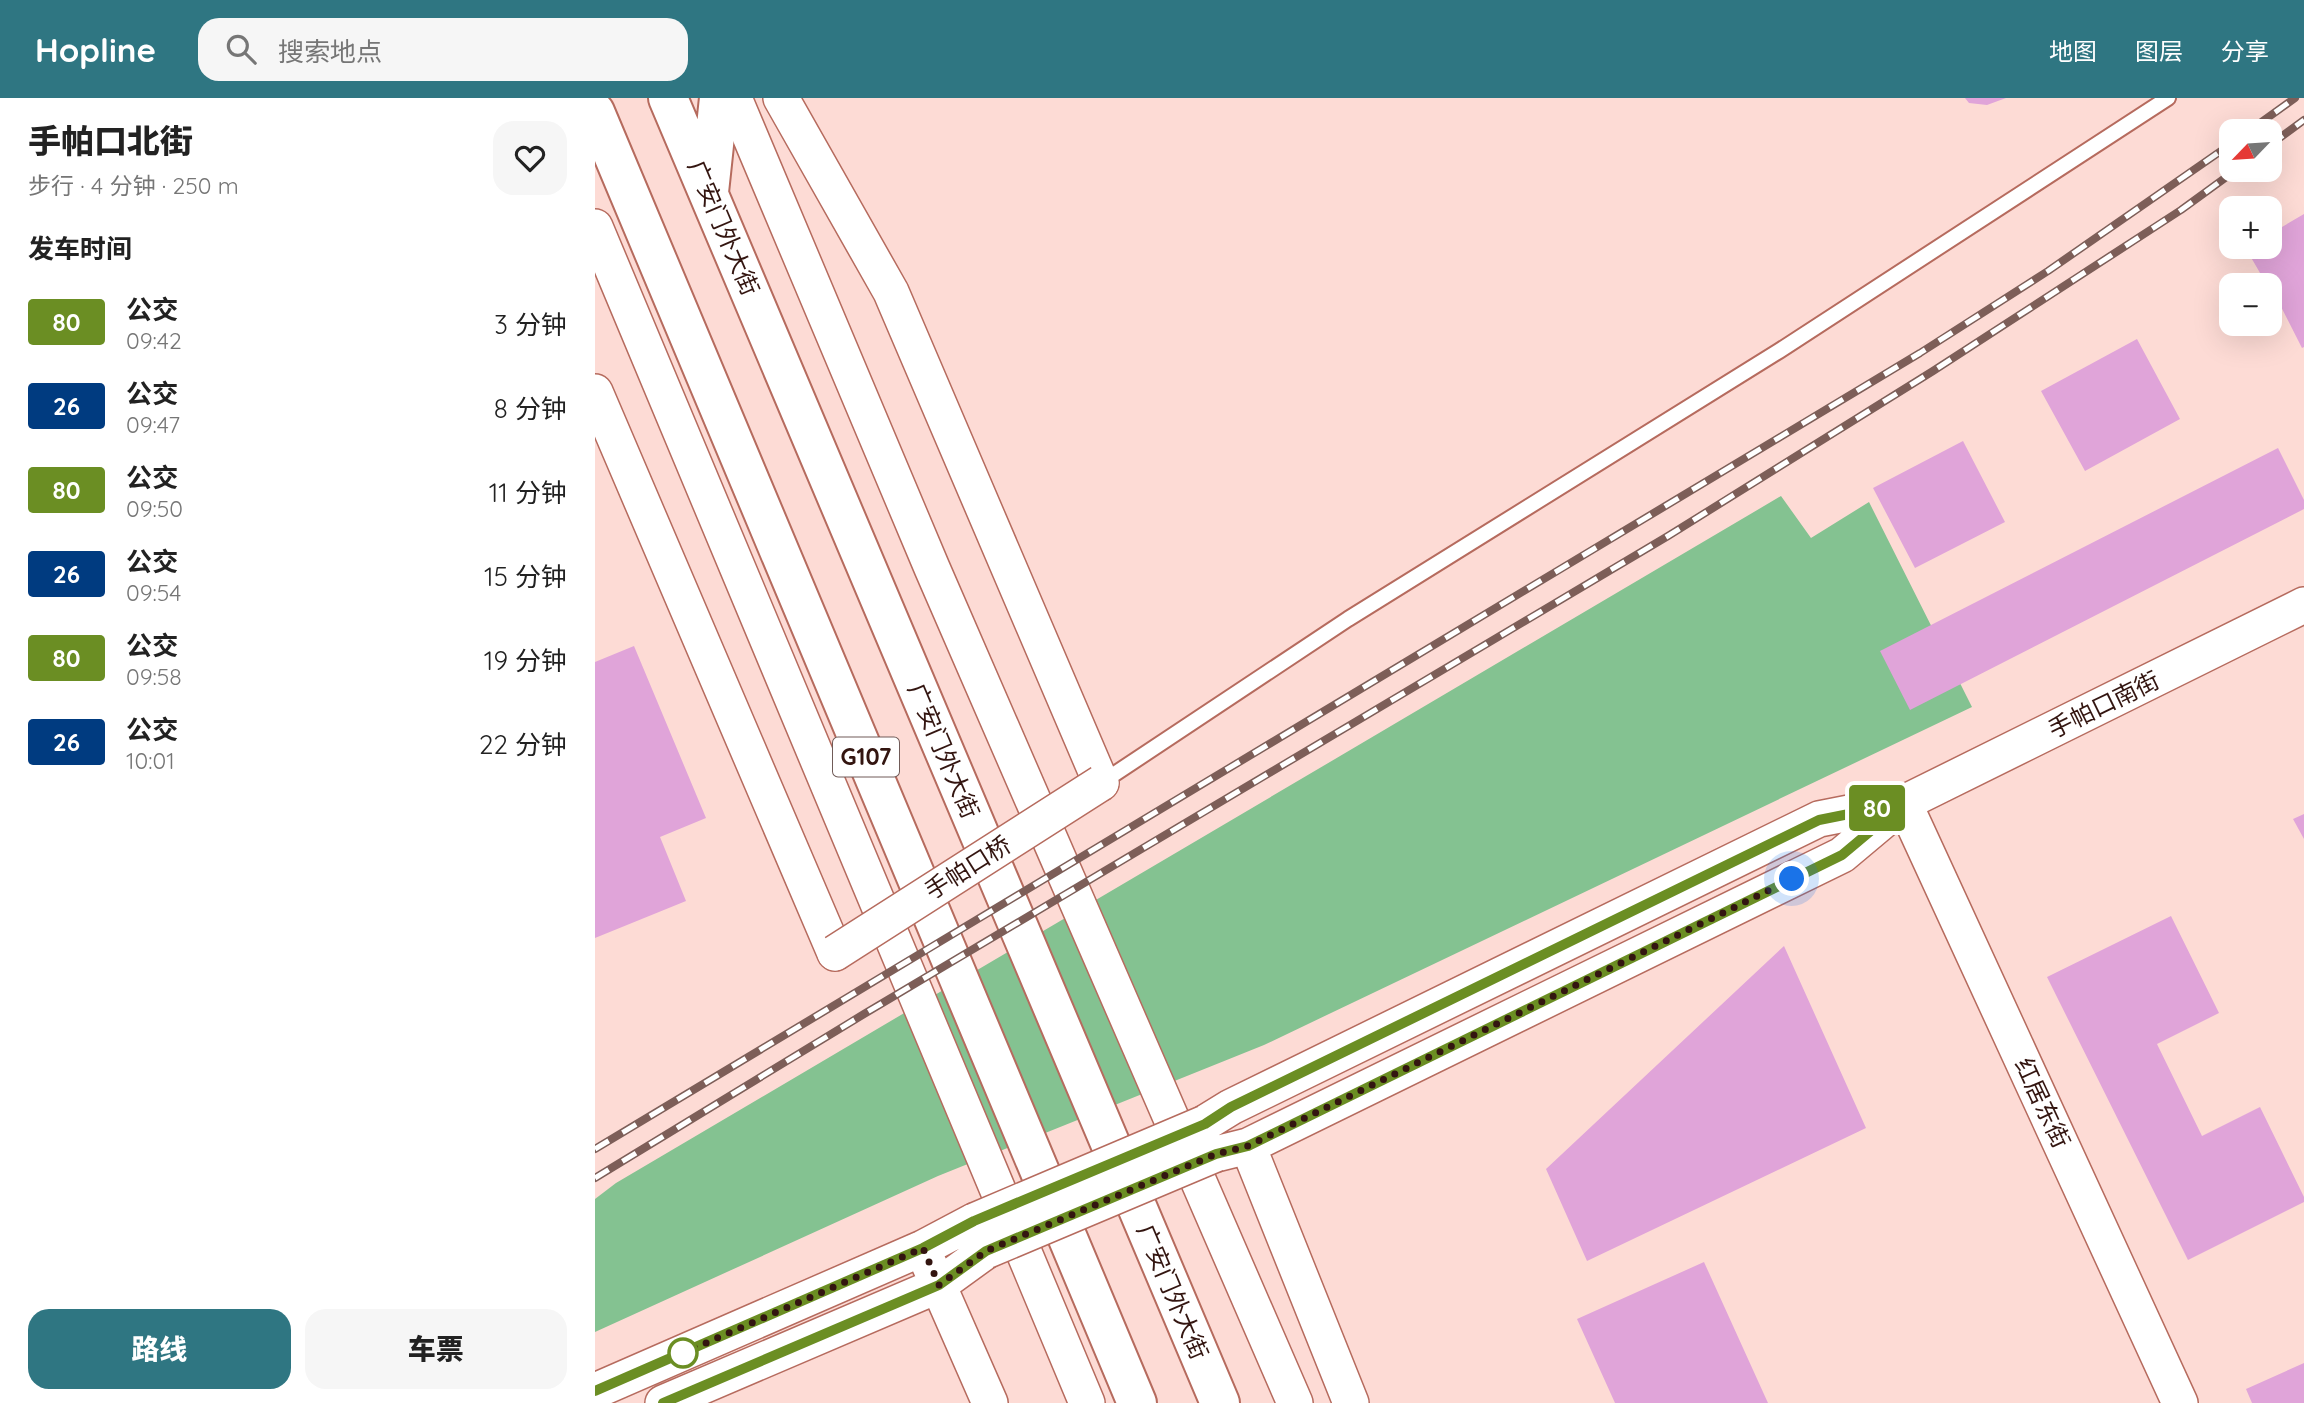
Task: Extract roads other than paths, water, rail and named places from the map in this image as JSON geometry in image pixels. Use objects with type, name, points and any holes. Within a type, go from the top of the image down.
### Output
[{"type":"highway","name":"广安门外大街","points":[[669,98],[1220,1403]]},
{"type":"highway","points":[[709,194],[719,98]]},
{"type":"highway","name":"G107","points":[[595,112],[1137,1403]]},
{"type":"street","points":[[734,98],[932,568],[1295,1403]]},
{"type":"street","points":[[781,98],[891,292],[1101,783]]},
{"type":"street","points":[[595,227],[1087,1403]]},
{"type":"street","name":"手帕口桥","points":[[595,392],[835,953],[1101,783]]},
{"type":"street","name":"手帕口南街","points":[[1223,1141],[1842,855],[1904,803],[2304,605]]},
{"type":"street","name":"手帕口南街","points":[[1223,1141],[1231,1107],[1819,820],[1904,803]]},
{"type":"street","name":"红居东街","points":[[1904,803],[2180,1403]]},
{"type":"street","points":[[595,1391],[923,1248],[980,1236],[1223,1141],[1351,1403]]},
{"type":"street","points":[[663,1403],[939,1285],[980,1236]]},
{"type":"street","points":[[923,1248],[990,1403]]},
{"type":"lane","points":[[1101,783],[1348,619],[1767,358],[2168,98]]},
{"type":"railway","points":[[2266,119],[2295,98]]},
{"type":"railway","points":[[2282,136],[2304,120]]},
{"type":"railway","points":[[595,1149],[1920,353],[2048,271],[2219,152]]},
{"type":"railway","points":[[595,1178],[864,1014],[1668,536],[1933,371],[2181,210],[2220,182]]}]
